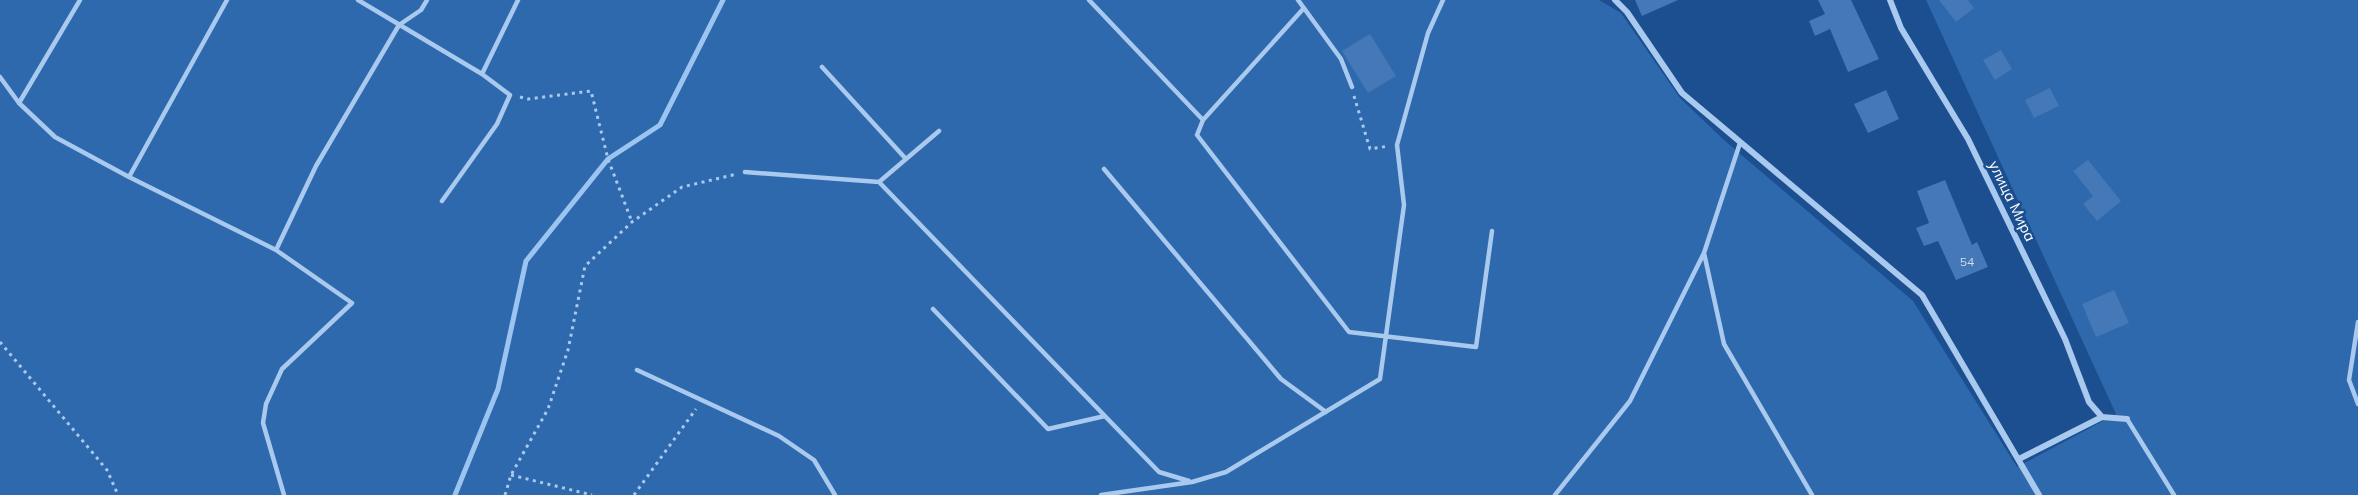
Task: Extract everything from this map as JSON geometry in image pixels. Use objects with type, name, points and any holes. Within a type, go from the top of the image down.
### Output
[{"type":"street","points":[[1615,0],[1627,12],[1682,93],[1922,295],[2039,495]]},
{"type":"street","name":"улица Мира","points":[[1890,0],[1901,28],[1968,139],[2066,339],[2089,402],[2102,417]]},
{"type":"street","points":[[2019,459],[2102,417],[2127,419]]},
{"type":"lane","points":[[19,103],[80,0]]},
{"type":"lane","points":[[129,177],[226,0]]},
{"type":"lane","points":[[358,0],[482,74],[510,95],[497,124],[442,201]]},
{"type":"lane","points":[[276,250],[316,166],[399,25],[421,10],[427,0]]},
{"type":"lane","points":[[482,74],[518,0]]},
{"type":"lane","points":[[1089,0],[1203,120]]},
{"type":"lane","points":[[1298,0],[1341,59],[1352,87]]},
{"type":"lane","points":[[1101,495],[1192,482],[1226,472],[1380,379],[1404,205],[1397,145],[1428,33],[1443,0]]},
{"type":"lane","points":[[1304,9],[1203,120],[1197,135],[1349,332],[1386,334],[1476,347],[1492,231]]},
{"type":"lane","points":[[822,67],[906,159]]},
{"type":"lane","points":[[0,77],[19,103],[55,137],[129,177],[276,250],[352,303],[282,369],[266,404],[263,423],[284,495]]},
{"type":"lane","points":[[879,182],[939,131]]},
{"type":"lane","points":[[1555,495],[1630,401],[1704,253],[1740,143]]},
{"type":"lane","points":[[1104,169],[1281,379],[1326,412]]},
{"type":"lane","points":[[745,172],[879,182],[1159,472],[1192,482]]},
{"type":"lane","points":[[1704,253],[1724,344],[1812,495]]},
{"type":"lane","points":[[933,309],[1048,429],[1106,416]]},
{"type":"lane","points":[[2358,322],[2349,380],[2358,404]]},
{"type":"lane","points":[[637,370],[779,436],[814,460],[835,495]]},
{"type":"lane","points":[[2127,419],[2174,495]]},
{"type":"path","points":[[1352,87],[1370,149],[1397,145]]},
{"type":"path","points":[[510,95],[528,99],[591,91],[608,159],[632,222]]},
{"type":"path","points":[[505,495],[510,475],[548,409],[568,350],[585,266],[632,222],[682,187],[745,172]]},
{"type":"path","points":[[0,342],[107,470],[118,495]]},
{"type":"path","points":[[634,495],[702,400]]},
{"type":"path","points":[[510,475],[592,495]]},
{"type":"shaded area","points":[[0,0],[1599,0],[1621,13],[1680,98],[1725,141],[1913,301],[2017,467],[2116,414],[1926,0],[2358,0],[2358,495],[0,495]]},
{"type":"building","points":[[1635,0],[1678,0],[1642,16]]},
{"type":"building","points":[[1818,0],[1851,0],[1879,59],[1848,72],[1830,29],[1815,36],[1809,21],[1825,14]]},
{"type":"building","points":[[1939,0],[1968,0],[1974,8],[1956,22]]},
{"type":"building","points":[[1370,34],[1396,76],[1368,93],[1342,51]]},
{"type":"building","points":[[2001,50],[2012,69],[1995,80],[1983,60]]},
{"type":"building","points":[[2050,88],[2059,106],[2034,118],[2025,100]]},
{"type":"building","points":[[1886,90],[1899,119],[1868,133],[1854,104]]},
{"type":"building","points":[[2088,160],[2121,201],[2097,221],[2083,204],[2093,196],[2073,171]]},
{"type":"building","points":[[1945,180],[1972,245],[1977,242],[1988,267],[1956,280],[1938,241],[1924,246],[1916,228],[1929,223],[1917,191]]},
{"type":"building","points":[[2114,290],[2129,323],[2096,337],[2082,304]]},
{"type":"waterway","points":[[455,495],[498,389],[526,261],[608,159],[660,125],[723,0]]}]
